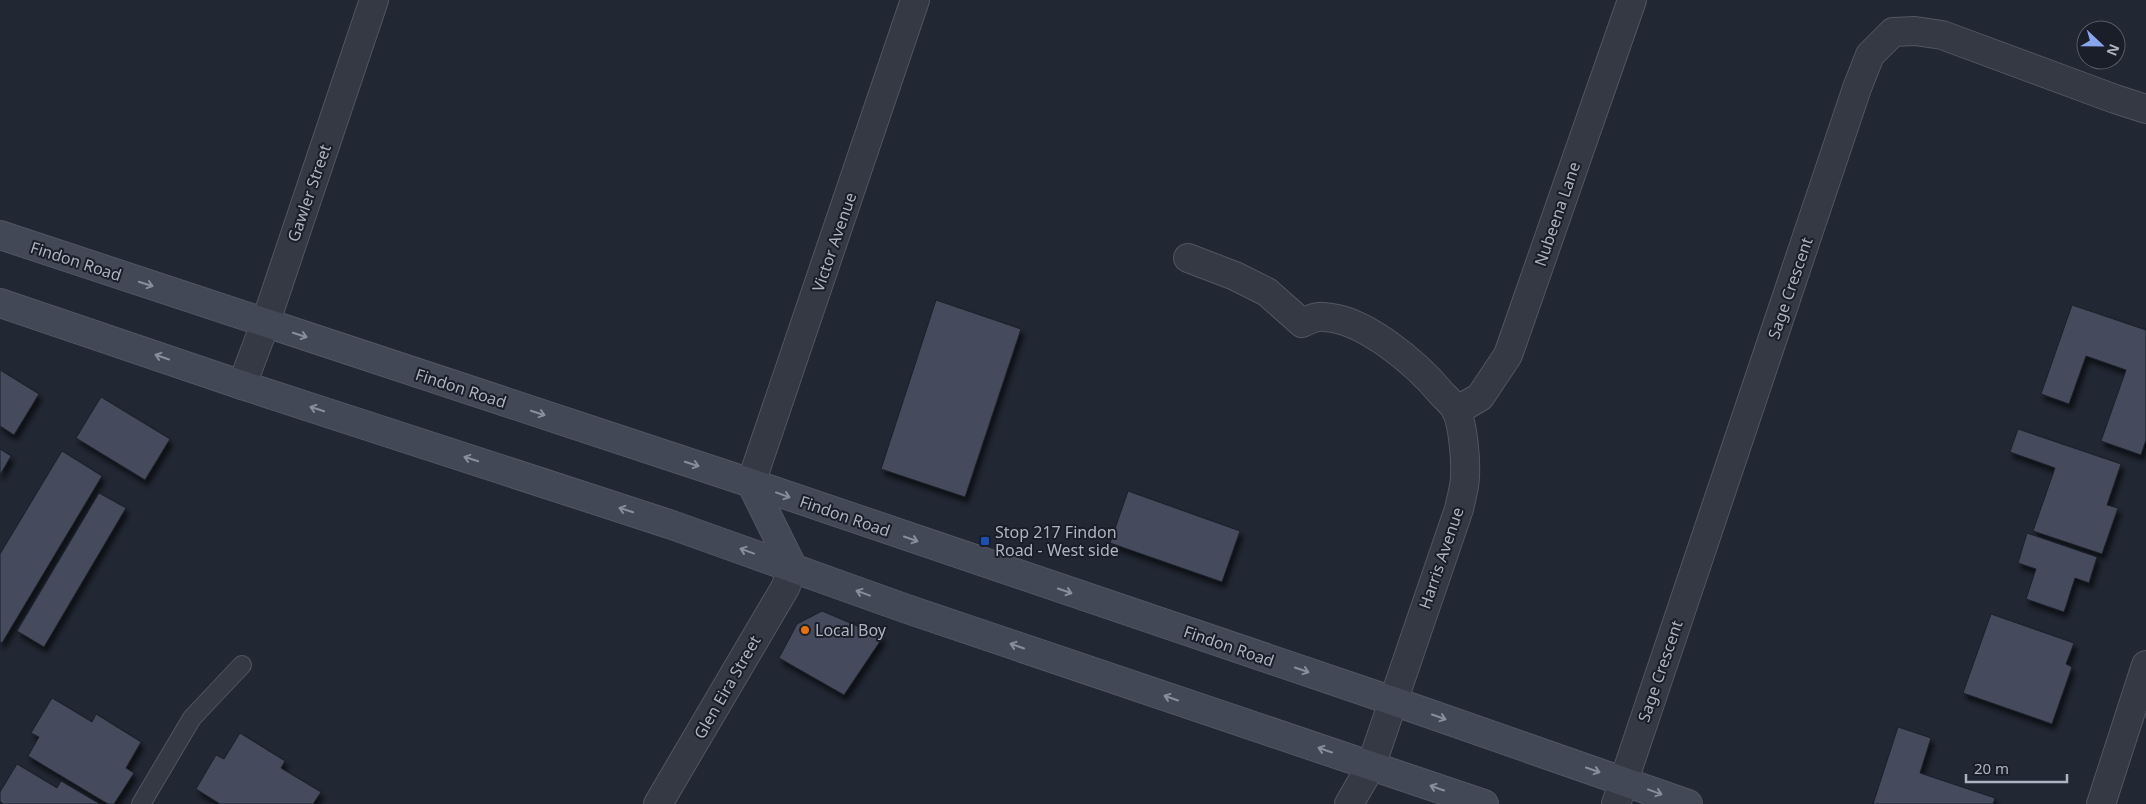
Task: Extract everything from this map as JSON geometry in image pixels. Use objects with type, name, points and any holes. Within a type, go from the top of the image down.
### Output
[{"type":"main road","name":"Findon Road","points":[[0,236],[751,483],[1393,701],[1619,792],[1688,804]]},
{"type":"main road","points":[[0,302],[242,384],[672,525],[916,612],[1484,804]]},
{"type":"main road","points":[[751,483],[793,568]]},
{"type":"street","name":"Gawler Street","points":[[242,384],[265,324],[374,0]]},
{"type":"street","name":"Victor Avenue","points":[[751,483],[915,0]]},
{"type":"street","name":"Nubeena Lane","points":[[1456,411],[1480,397],[1508,355],[1632,0]]},
{"type":"street","name":"Sage Crescent","points":[[1619,792],[1857,88],[1870,55],[1893,32],[1915,31],[1942,35],[2146,109]]},
{"type":"street","points":[[1188,258],[1235,276],[1267,292],[1302,322],[1312,318],[1328,317],[1348,323],[1374,335],[1403,354],[1433,383],[1456,411]]},
{"type":"street","name":"Harris Avenue","points":[[1348,804],[1371,766],[1459,509],[1465,476],[1462,439],[1456,411]]},
{"type":"street","name":"Glen Eira Street","points":[[658,804],[785,588],[793,568]]},
{"type":"street","points":[[2101,804],[2146,665]]},
{"type":"lane","points":[[141,804],[192,718],[242,665]]},
{"type":"building","points":[[936,300],[1021,329],[965,497],[881,469]]},
{"type":"building","points":[[2072,305],[2146,330],[2146,440],[2141,455],[2101,441],[2126,370],[2086,356],[2069,404],[2041,394]]},
{"type":"building","points":[[0,370],[39,394],[14,435],[0,426]]},
{"type":"building","points":[[101,397],[170,439],[145,480],[76,438]]},
{"type":"building","points":[[2018,429],[2121,464],[2107,505],[2118,508],[2102,554],[2033,531],[2055,468],[2010,452]]},
{"type":"building","points":[[0,449],[11,456],[0,475]]},
{"type":"building","points":[[62,451],[102,476],[2,643],[0,642],[0,554]]},
{"type":"building","points":[[1128,491],[1240,531],[1222,582],[1110,543]]},
{"type":"building","points":[[99,493],[126,508],[44,647],[17,631]]},
{"type":"building","points":[[2027,533],[2097,557],[2089,583],[2075,578],[2064,612],[2026,599],[2036,569],[2018,563]]},
{"type":"building","points":[[822,611],[883,637],[844,695],[779,658],[797,624]]},
{"type":"building","points":[[1991,614],[2074,643],[2066,664],[2072,667],[2052,724],[1963,693]]},
{"type":"building","points":[[52,698],[92,722],[96,714],[141,742],[126,768],[134,773],[114,804],[108,804],[28,756],[39,737],[31,733]]},
{"type":"building","points":[[1898,727],[1931,738],[1920,773],[1995,798],[1993,804],[1873,804]]},
{"type":"building","points":[[240,733],[285,761],[281,768],[321,792],[313,804],[220,804],[196,789],[216,755],[224,759]]},
{"type":"building","points":[[17,764],[57,788],[61,781],[100,804],[3,804],[0,801],[0,792]]},
{"type":"place","name":"Stop 217 Findon Road - West side","points":[[985,541]]},
{"type":"place","name":"Local Boy","points":[[805,630]]}]
